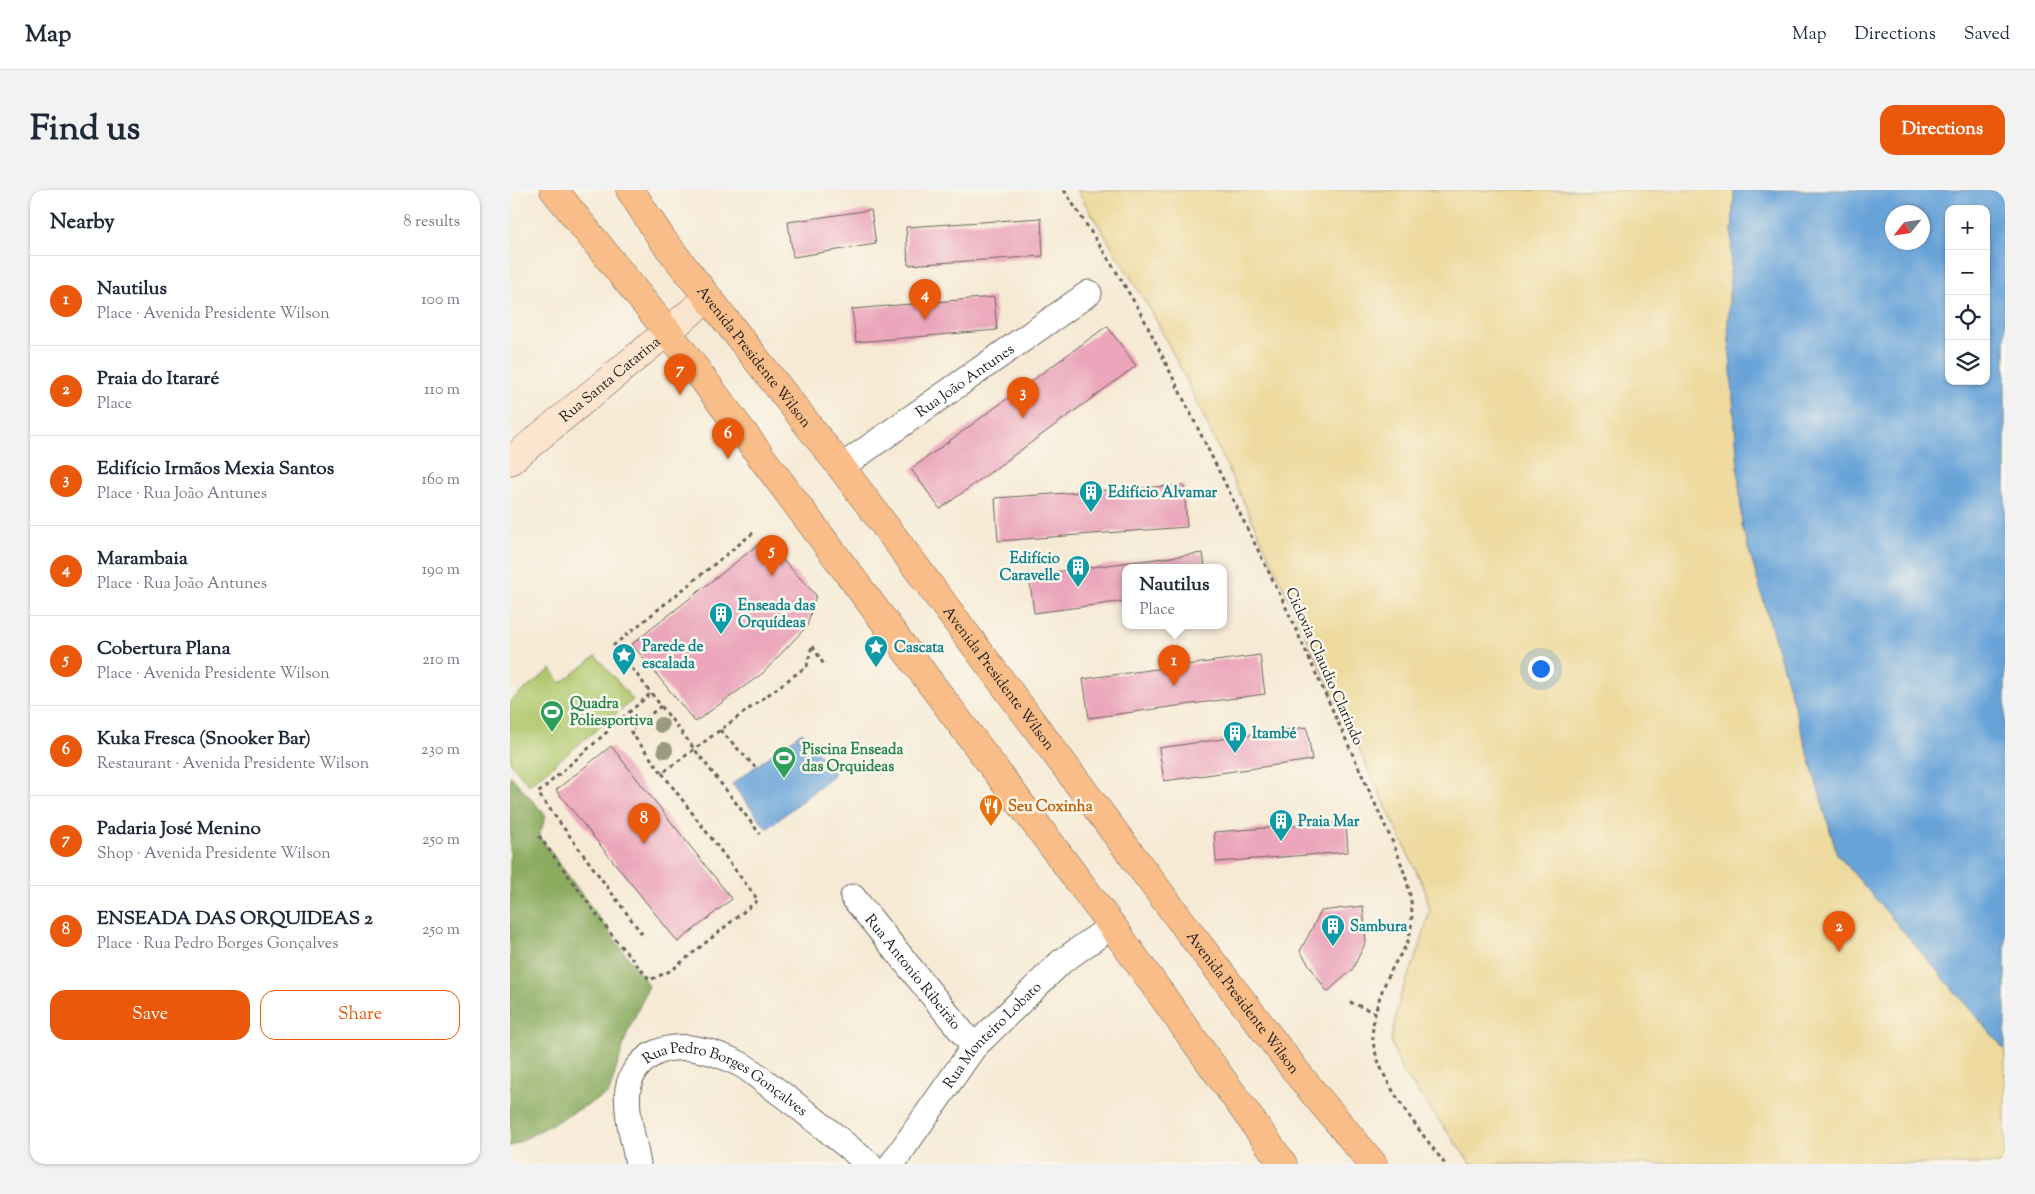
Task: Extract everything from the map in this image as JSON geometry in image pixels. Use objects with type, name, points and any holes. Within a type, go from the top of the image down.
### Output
[{"type":"main road","points":[[554,190],[668,332],[1112,926],[1283,1164]]},
{"type":"main road","name":"Avenida Presidente Wilson","points":[[630,190],[662,239],[841,468],[1237,995],[1373,1164]]},
{"type":"street","name":"Rua João Antunes","points":[[841,468],[1088,293]]},
{"type":"street","name":"Rua Santa Catarina","points":[[510,461],[708,298]]},
{"type":"street","name":"Rua Antonio Ribeirão","points":[[853,897],[974,1047]]},
{"type":"street","name":"Rua Monteiro Lobato","points":[[892,1164],[974,1047],[1062,962],[1112,926]]},
{"type":"street","name":"Rua Pedro Borges Gonçalves","points":[[638,1164],[630,1120],[628,1089],[633,1072],[646,1058],[661,1049],[680,1047],[702,1050],[741,1065],[787,1097],[869,1164]]},
{"type":"path","name":"Ciclovia Claudio Clarindo","points":[[1064,190],[1143,317],[1283,601],[1397,852],[1409,886],[1413,912],[1409,938],[1386,980],[1376,1013],[1373,1039],[1385,1079],[1445,1164]]},
{"type":"path","points":[[753,533],[614,645],[760,834]]},
{"type":"path","points":[[662,773],[807,666],[812,645],[824,665]]},
{"type":"path","points":[[642,934],[538,793],[651,693]]},
{"type":"path","points":[[539,836],[614,938],[650,980],[672,970],[758,900],[630,731],[662,706]]},
{"type":"path","points":[[720,730],[755,768]]},
{"type":"path","points":[[1350,1002],[1376,1013]]},
{"type":"green space","name":"Quadra Poliesportiva","points":[[596,656],[633,700],[529,785],[510,762],[510,701],[551,669],[561,683]]},
{"type":"green space","points":[[510,775],[546,816],[539,836],[649,986],[627,1034],[609,1093],[510,1147]]},
{"type":"sand","points":[[1077,190],[1734,190],[1728,325],[1742,526],[1837,854],[2005,1050],[2005,1164],[1471,1164],[1401,1069],[1391,1041],[1400,997],[1419,949],[1430,910],[1425,890],[1187,381],[1154,316]]},
{"type":"water","points":[[1734,190],[2005,190],[2005,1050],[1837,854],[1742,526],[1728,325]]},
{"type":"water","name":"Piscina Enseada das Orquideas","points":[[802,732],[835,774],[767,829],[732,784]]},
{"type":"building","points":[[871,210],[876,244],[793,257],[788,222]]},
{"type":"building","points":[[1041,218],[1043,256],[908,265],[906,227]]},
{"type":"building","points":[[994,297],[997,330],[856,342],[852,309]]},
{"type":"building","points":[[1107,326],[1136,366],[940,509],[911,469]]},
{"type":"building","name":"Edifício Alvamar","points":[[1184,485],[1187,527],[998,541],[995,498]]},
{"type":"building","name":"Enseada das Orquídeas","points":[[764,540],[816,595],[807,626],[763,673],[695,722],[632,644]]},
{"type":"building","name":"Edifício Caravelle","points":[[1203,553],[1205,564],[1122,564],[1122,601],[1034,613],[1029,575]]},
{"type":"building","points":[[1260,655],[1265,694],[1089,718],[1083,679]]},
{"type":"building","name":"Itambé","points":[[1307,727],[1312,760],[1164,781],[1159,748]]},
{"type":"building","points":[[611,746],[732,899],[678,942],[556,790]]},
{"type":"building","name":"Praia Mar","points":[[1346,822],[1348,852],[1216,862],[1214,832]]},
{"type":"building","name":"Sambura","points":[[1363,906],[1366,942],[1352,970],[1327,992],[1300,951],[1321,911]]},
{"type":"place","name":"Marambaia","points":[[925,320]]},
{"type":"place","name":"Padaria José Menino","points":[[680,395]]},
{"type":"place","name":"Edifício Irmãos Mexia Santos","points":[[1023,418]]},
{"type":"place","name":"Kuka Fresca (Snooker Bar)","points":[[728,459]]},
{"type":"place","name":"Edifício Alvamar","points":[[1091,513]]},
{"type":"place","name":"Cobertura Plana","points":[[772,576]]},
{"type":"place","name":"Edifício Caravelle","points":[[1078,588]]},
{"type":"place","name":"Enseada das Orquídeas","points":[[721,635]]},
{"type":"place","name":"Cascata","points":[[876,668]]},
{"type":"place","name":"Parede de escalada","points":[[624,676]]},
{"type":"place","name":"Nautilus","points":[[1174,686]]},
{"type":"place","name":"Quadra Poliesportiva","points":[[552,733]]},
{"type":"place","name":"Itambé","points":[[1235,754]]},
{"type":"place","name":"Piscina Enseada das Orquideas","points":[[784,779]]},
{"type":"place","name":"Seu Coxinha","points":[[991,827]]},
{"type":"place","name":"Praia Mar","points":[[1281,842]]},
{"type":"place","name":"ENSEADA DAS ORQUIDEAS 2","points":[[644,844]]},
{"type":"place","name":"Sambura","points":[[1333,947]]},
{"type":"place","name":"Praia do Itararé","points":[[1839,952]]}]
